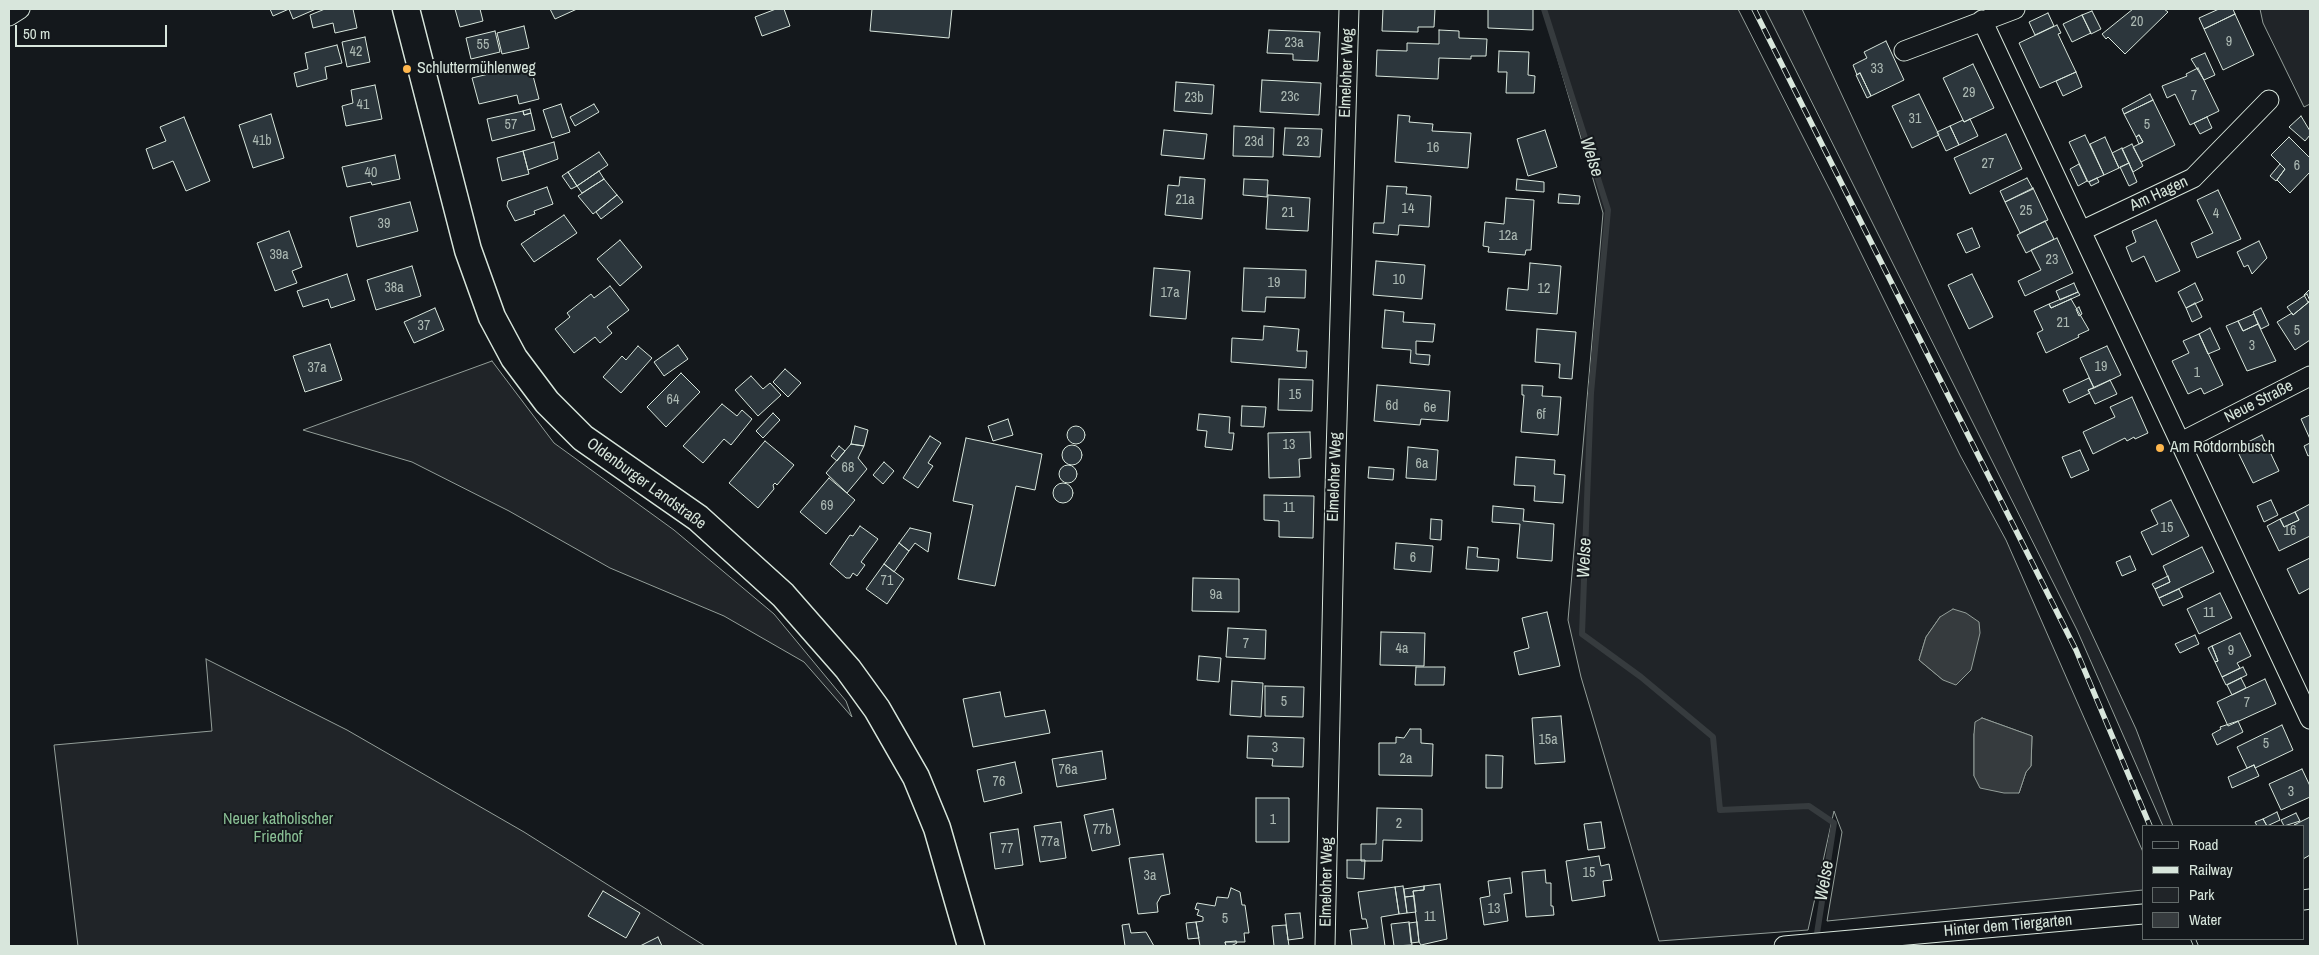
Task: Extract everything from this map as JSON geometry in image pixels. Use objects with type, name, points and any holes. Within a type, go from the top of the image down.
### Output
[{"type":"main road","name":"Oldenburger Landstraße","points":[[406,9],[468,250],[492,317],[514,358],[547,402],[582,438],[698,518],[783,595],[848,669],[877,709],[916,777],[938,828],[971,946]]},
{"type":"street","points":[[9,16],[20,9]]},
{"type":"street","name":"Elmeloher Weg","points":[[1325,946],[1334,489],[1349,9]]},
{"type":"street","points":[[1904,51],[2015,9]]},
{"type":"street","points":[[1982,20],[2310,719]]},
{"type":"street","name":"Am Hagen","points":[[2081,231],[2194,178],[2269,100]]},
{"type":"street","name":"Neue Straße","points":[[2181,442],[2310,376]]},
{"type":"street","name":"Hinter dem Tiergarten","points":[[1786,946],[2142,914]]},
{"type":"green space","points":[[1543,9],[1738,9],[1833,196],[1960,455],[2006,540],[2142,850],[2142,890],[1827,921],[1842,832],[1834,811],[1808,930],[1659,941],[1581,677],[1568,620],[1603,213]],"holes":[[[1940,617],[1943,680],[1919,660],[1926,637]],[[1982,718],[2032,736],[2031,766],[2026,772],[2019,793],[1974,776],[1974,734]]]},
{"type":"green space","points":[[1765,9],[1802,9],[2136,729],[2173,825],[2163,825],[2077,630]]},
{"type":"green space","points":[[2260,9],[2310,9],[2310,104],[2304,107],[2263,23]]},
{"type":"green space","points":[[492,361],[554,443],[674,530],[774,614],[846,701],[852,717],[804,662],[724,616],[610,568],[509,511],[412,462],[303,430]]},
{"type":"green space","name":"Neuer katholischer Friedhof","points":[[206,659],[347,730],[524,832],[705,946],[78,946],[54,745],[212,731]]},
{"type":"water","points":[[1953,609],[1966,613],[1979,622],[1980,633],[1971,670],[1956,685],[1943,680],[1919,660],[1926,637],[1940,617]]},
{"type":"water","points":[[1982,718],[2032,736],[2031,766],[2026,772],[2019,793],[2004,793],[1980,788],[1974,776],[1975,722]]},
{"type":"building","points":[[270,9],[289,9],[273,16]]},
{"type":"building","points":[[289,9],[316,9],[293,19]]},
{"type":"building","points":[[325,9],[353,9],[357,28],[335,33],[333,23],[313,28],[310,15]]},
{"type":"building","points":[[455,9],[480,9],[483,21],[460,27]]},
{"type":"building","points":[[550,9],[577,9],[555,19]]},
{"type":"building","points":[[776,9],[784,9],[790,26],[762,36],[755,17]]},
{"type":"building","points":[[872,9],[952,9],[949,38],[870,31]]},
{"type":"building","points":[[1383,9],[1435,9],[1434,27],[1418,27],[1418,32],[1382,31]]},
{"type":"building","points":[[1488,9],[1533,9],[1533,30],[1488,28]]},
{"type":"building","points":[[2133,9],[2164,9],[2168,12],[2125,54],[2108,37],[2106,39],[2102,34]]},
{"type":"building","points":[[2219,9],[2233,9],[2235,14],[2204,29],[2199,18]]},
{"type":"building","points":[[2092,11],[2101,29],[2091,34],[2082,15]]},
{"type":"building","points":[[2048,13],[2054,26],[2035,35],[2029,22]]},
{"type":"building","points":[[2235,14],[2254,55],[2223,70],[2204,29]]},
{"type":"building","points":[[2082,15],[2091,33],[2072,42],[2063,24]]},
{"type":"building","points":[[2057,25],[2061,33],[2058,34],[2076,72],[2040,88],[2019,43]]},
{"type":"building","points":[[524,26],[529,48],[502,54],[497,33]]},
{"type":"building","points":[[1269,30],[1320,32],[1318,61],[1293,60],[1293,54],[1267,53]]},
{"type":"building","points":[[1439,30],[1459,31],[1459,38],[1487,39],[1486,56],[1471,56],[1471,59],[1439,58],[1438,79],[1376,76],[1377,50],[1407,51],[1407,43],[1439,44]]},
{"type":"building","points":[[495,31],[500,52],[471,59],[466,38]]},
{"type":"building","points":[[365,37],[370,62],[347,67],[342,42]]},
{"type":"building","points":[[1886,41],[1904,80],[1871,96],[1860,73],[1857,75],[1853,65],[1867,58],[1864,52]]},
{"type":"building","points":[[337,45],[342,63],[325,67],[327,79],[297,87],[294,73],[308,69],[305,53]]},
{"type":"building","points":[[1499,51],[1529,52],[1528,75],[1535,76],[1534,93],[1506,93],[1507,72],[1498,72]]},
{"type":"building","points":[[2205,53],[2215,75],[2204,80],[2191,59]]},
{"type":"building","points":[[530,64],[539,99],[519,104],[517,95],[479,104],[472,78]]},
{"type":"building","points":[[1973,64],[1994,108],[1964,122],[1943,78]]},
{"type":"building","points":[[2198,68],[2219,111],[2190,125],[2175,94],[2167,98],[2162,86],[2187,76],[2186,74]]},
{"type":"building","points":[[2076,72],[2082,87],[2063,96],[2056,81]]},
{"type":"building","points":[[1860,73],[1871,96],[1867,98],[1856,75]]},
{"type":"building","points":[[1262,80],[1321,83],[1319,115],[1260,112]]},
{"type":"building","points":[[1176,82],[1214,85],[1212,114],[1174,111]]},
{"type":"building","points":[[375,85],[382,119],[346,126],[342,106],[353,103],[351,90]]},
{"type":"building","points":[[1919,94],[1939,135],[1912,148],[1892,106]]},
{"type":"building","points":[[2150,94],[2153,100],[2124,114],[2122,109]]},
{"type":"building","points":[[2153,100],[2175,145],[2141,162],[2133,147],[2143,142],[2139,135],[2136,137],[2124,114]]},
{"type":"building","points":[[561,104],[570,132],[552,138],[543,110]]},
{"type":"building","points":[[594,104],[599,112],[575,126],[570,117]]},
{"type":"building","points":[[530,109],[531,113],[524,115],[523,111]]},
{"type":"building","points":[[523,111],[524,115],[531,113],[535,130],[492,141],[487,119]]},
{"type":"building","points":[[271,114],[284,158],[253,168],[239,125]]},
{"type":"building","points":[[1398,115],[1410,116],[1409,122],[1433,124],[1432,131],[1471,133],[1468,168],[1395,162]]},
{"type":"building","points":[[2301,116],[2310,131],[2310,135],[2305,141],[2289,127]]},
{"type":"building","points":[[184,117],[210,181],[186,191],[173,161],[153,169],[146,149],[166,141],[160,127]]},
{"type":"building","points":[[2207,117],[2212,128],[2200,134],[2194,123]]},
{"type":"building","points":[[1970,119],[1978,136],[1959,145],[1950,126]]},
{"type":"building","points":[[1234,126],[1274,128],[1273,157],[1233,156]]},
{"type":"building","points":[[1950,126],[1959,145],[1946,151],[1937,132]]},
{"type":"building","points":[[1285,128],[1322,129],[1320,157],[1283,155]]},
{"type":"building","points":[[1164,130],[1207,134],[1204,159],[1161,155]]},
{"type":"building","points":[[1545,130],[1557,167],[1528,176],[1517,139]]},
{"type":"building","points":[[2006,134],[2022,169],[1970,194],[1954,158]]},
{"type":"building","points":[[2085,135],[2104,175],[2088,182],[2069,142]]},
{"type":"building","points":[[2139,135],[2143,142],[2139,144],[2136,137]]},
{"type":"building","points":[[2105,137],[2119,168],[2104,175],[2090,144]]},
{"type":"building","points":[[2289,137],[2310,158],[2310,172],[2290,193],[2277,180],[2285,169],[2271,155]]},
{"type":"building","points":[[554,142],[558,159],[528,170],[523,151]]},
{"type":"building","points":[[2132,144],[2143,166],[2133,172],[2122,149]]},
{"type":"building","points":[[2122,148],[2129,163],[2119,168],[2112,153]]},
{"type":"building","points":[[523,151],[529,174],[502,181],[497,158]]},
{"type":"building","points":[[599,152],[608,165],[577,186],[568,172]]},
{"type":"building","points":[[395,155],[400,179],[372,185],[371,182],[347,187],[342,167]]},
{"type":"building","points":[[2129,163],[2137,182],[2129,186],[2120,167]]},
{"type":"building","points":[[2079,164],[2087,181],[2078,186],[2070,169]]},
{"type":"building","points":[[2280,164],[2285,169],[2276,181],[2270,176]]},
{"type":"building","points":[[599,171],[604,179],[582,193],[577,186]]},
{"type":"building","points":[[568,172],[577,186],[571,189],[562,176]]},
{"type":"building","points":[[1180,177],[1205,179],[1202,219],[1165,215],[1168,185],[1179,186]]},
{"type":"building","points":[[2027,178],[2033,189],[2005,202],[2000,191]]},
{"type":"building","points":[[2097,178],[2099,182],[2091,186],[2089,182]]},
{"type":"building","points":[[604,179],[617,195],[593,214],[578,196]]},
{"type":"building","points":[[1244,179],[1268,180],[1267,197],[1243,195]]},
{"type":"building","points":[[1517,179],[1544,182],[1544,192],[1516,190]]},
{"type":"building","points":[[1387,186],[1407,187],[1406,194],[1431,196],[1429,227],[1399,225],[1398,235],[1373,233],[1374,223],[1384,223]]},
{"type":"building","points":[[547,187],[553,204],[534,211],[535,214],[515,221],[507,206],[508,201]]},
{"type":"building","points":[[2033,188],[2048,220],[2020,233],[2005,202]]},
{"type":"building","points":[[2218,190],[2241,239],[2197,258],[2191,243],[2213,233],[2197,200]]},
{"type":"building","points":[[1559,194],[1580,196],[1579,204],[1558,203]]},
{"type":"building","points":[[617,195],[623,202],[601,219],[596,212]]},
{"type":"building","points":[[1268,195],[1310,198],[1308,231],[1266,229]]},
{"type":"building","points":[[1506,198],[1534,200],[1531,250],[1526,250],[1525,255],[1488,252],[1489,247],[1483,246],[1485,222],[1504,224]]},
{"type":"building","points":[[410,202],[418,231],[357,247],[350,217]]},
{"type":"building","points":[[564,215],[577,233],[534,262],[521,244]]},
{"type":"building","points":[[2156,220],[2180,271],[2156,282],[2144,256],[2132,262],[2126,247],[2136,242],[2132,231]]},
{"type":"building","points":[[2045,221],[2054,239],[2026,253],[2017,235]]},
{"type":"building","points":[[1972,228],[1980,247],[1966,253],[1957,234]]},
{"type":"building","points":[[289,231],[302,267],[292,271],[297,283],[275,291],[257,243]]},
{"type":"building","points":[[2057,238],[2073,273],[2025,296],[2018,281],[2041,270],[2031,250]]},
{"type":"building","points":[[620,240],[642,267],[620,286],[597,259]]},
{"type":"building","points":[[2259,241],[2267,258],[2252,274],[2248,265],[2244,267],[2237,252]]},
{"type":"building","points":[[1376,261],[1425,265],[1422,299],[1373,295]]},
{"type":"building","points":[[1530,263],[1561,266],[1557,314],[1506,310],[1508,288],[1528,290]]},
{"type":"building","points":[[412,266],[421,296],[376,310],[367,280]]},
{"type":"building","points":[[1154,268],[1190,271],[1186,319],[1150,316]]},
{"type":"building","points":[[1244,268],[1306,270],[1305,298],[1266,297],[1265,312],[1242,311]]},
{"type":"building","points":[[347,274],[355,300],[331,308],[328,299],[303,307],[297,291]]},
{"type":"building","points":[[1972,274],[1993,317],[1969,329],[1948,285]]},
{"type":"building","points":[[2074,283],[2078,292],[2060,300],[2056,291]]},
{"type":"building","points":[[2195,283],[2203,300],[2186,308],[2178,292]]},
{"type":"building","points":[[610,286],[629,310],[607,327],[612,333],[600,343],[595,337],[574,353],[555,329],[570,317],[567,313],[591,294],[594,298]]},
{"type":"building","points":[[2310,289],[2310,301],[2308,302],[2304,295]]},
{"type":"building","points":[[2078,292],[2080,295],[2051,308],[2049,304]]},
{"type":"building","points":[[2307,294],[2310,301],[2293,315],[2287,307]]},
{"type":"building","points":[[2071,299],[2089,330],[2046,353],[2037,333],[2043,330],[2034,311],[2049,304],[2051,308]]},
{"type":"building","points":[[2310,301],[2310,340],[2295,350],[2277,322],[2292,313],[2293,315]]},
{"type":"building","points":[[2195,303],[2202,317],[2192,322],[2186,308]]},
{"type":"building","points":[[2079,307],[2082,314],[2079,316],[2076,309]]},
{"type":"building","points":[[435,308],[444,330],[414,343],[404,322]]},
{"type":"building","points":[[2261,308],[2269,325],[2261,329],[2253,312]]},
{"type":"building","points":[[1385,310],[1404,312],[1403,322],[1435,324],[1433,342],[1416,341],[1416,354],[1430,355],[1429,365],[1410,363],[1411,350],[1382,348]]},
{"type":"building","points":[[2254,314],[2258,324],[2243,331],[2238,321]]},
{"type":"building","points":[[2238,321],[2243,331],[2258,324],[2276,361],[2247,371],[2226,326]]},
{"type":"building","points":[[1264,326],[1299,329],[1297,351],[1307,351],[1306,368],[1231,362],[1232,338],[1263,340]]},
{"type":"building","points":[[2210,328],[2220,349],[2208,354],[2199,334]]},
{"type":"building","points":[[1537,329],[1576,332],[1572,379],[1559,378],[1560,364],[1535,362]]},
{"type":"building","points":[[2199,334],[2223,385],[2204,394],[2201,388],[2188,394],[2172,361],[2189,353],[2183,341]]},
{"type":"building","points":[[330,344],[342,380],[305,392],[293,356]]},
{"type":"building","points":[[678,345],[688,359],[664,376],[654,362]]},
{"type":"building","points":[[638,346],[652,358],[621,393],[603,377],[622,356],[626,360]]},
{"type":"building","points":[[2107,346],[2121,375],[2094,388],[2080,358]]},
{"type":"building","points":[[785,369],[801,383],[788,397],[773,382]]},
{"type":"building","points":[[681,373],[700,392],[666,427],[647,407]]},
{"type":"building","points":[[751,376],[763,389],[770,383],[781,395],[758,416],[735,390]]},
{"type":"building","points":[[2089,378],[2094,388],[2088,390],[2090,393],[2069,403],[2063,390]]},
{"type":"building","points":[[1279,379],[1313,380],[1312,411],[1278,410]]},
{"type":"building","points":[[2110,380],[2117,394],[2095,404],[2088,390]]},
{"type":"building","points":[[1377,385],[1450,391],[1448,421],[1421,419],[1420,425],[1374,421]]},
{"type":"building","points":[[1522,385],[1543,386],[1542,396],[1561,397],[1558,435],[1521,432],[1524,395],[1522,395]]},
{"type":"building","points":[[2132,397],[2148,433],[2127,441],[2125,438],[2093,454],[2083,432],[2115,417],[2110,407]]},
{"type":"building","points":[[722,404],[737,416],[742,410],[752,419],[731,445],[724,439],[703,463],[683,446]]},
{"type":"building","points":[[1242,406],[1266,407],[1264,427],[1241,426]]},
{"type":"building","points":[[773,413],[780,420],[763,438],[756,431]]},
{"type":"building","points":[[1199,414],[1230,417],[1229,433],[1234,433],[1232,450],[1205,447],[1207,431],[1197,430]]},
{"type":"building","points":[[2310,415],[2310,439],[2301,419]]},
{"type":"building","points":[[1008,419],[1013,435],[993,441],[988,426]]},
{"type":"building","points":[[855,426],[868,430],[864,446],[851,444]]},
{"type":"building","points":[[1072,426],[1080,426],[1085,431],[1083,442],[1072,444],[1067,439],[1067,431]]},
{"type":"building","points":[[1310,432],[1311,458],[1299,459],[1300,477],[1269,478],[1268,433]]},
{"type":"building","points":[[2262,435],[2279,471],[2253,483],[2236,448]]},
{"type":"building","points":[[930,436],[941,443],[928,463],[933,466],[918,488],[903,478]]},
{"type":"building","points":[[966,438],[1042,454],[1035,490],[1016,486],[995,586],[958,579],[973,505],[953,501]]},
{"type":"building","points":[[765,441],[794,465],[777,485],[775,483],[773,485],[774,489],[758,508],[729,483]]},
{"type":"building","points":[[2310,443],[2310,455],[2308,456],[2304,446]]},
{"type":"building","points":[[851,444],[864,446],[858,458],[867,469],[847,493],[826,473]]},
{"type":"building","points":[[1072,445],[1079,448],[1082,455],[1079,462],[1072,465],[1065,462],[1062,455],[1065,448]]},
{"type":"building","points":[[839,446],[845,451],[837,461],[831,456]]},
{"type":"building","points":[[1408,447],[1438,450],[1436,480],[1406,478]]},
{"type":"building","points":[[2080,450],[2089,470],[2071,478],[2062,457]]},
{"type":"building","points":[[1516,457],[1555,460],[1554,474],[1565,475],[1563,503],[1534,501],[1535,486],[1514,485]]},
{"type":"building","points":[[884,462],[894,471],[883,484],[873,475]]},
{"type":"building","points":[[1064,465],[1072,465],[1077,470],[1075,481],[1064,483],[1059,478],[1059,470]]},
{"type":"building","points":[[1369,467],[1394,469],[1393,480],[1368,478]]},
{"type":"building","points":[[829,478],[855,500],[826,534],[800,512]]},
{"type":"building","points":[[1063,483],[1070,486],[1073,493],[1070,500],[1063,503],[1056,500],[1053,493],[1056,486]]},
{"type":"building","points":[[1264,495],[1314,496],[1313,538],[1279,537],[1279,521],[1264,520]]},
{"type":"building","points":[[2171,500],[2189,536],[2152,555],[2141,532],[2158,524],[2151,510]]},
{"type":"building","points":[[2271,500],[2278,515],[2264,522],[2257,506]]},
{"type":"building","points":[[2310,504],[2310,536],[2279,551],[2267,526],[2280,519],[2284,527],[2299,520],[2295,512]]},
{"type":"building","points":[[1493,506],[1524,509],[1523,521],[1554,524],[1552,561],[1517,558],[1520,524],[1492,522]]},
{"type":"building","points":[[2295,512],[2299,520],[2284,527],[2280,519]]},
{"type":"building","points":[[1431,519],[1442,520],[1441,540],[1430,539]]},
{"type":"building","points":[[860,526],[878,539],[861,562],[865,565],[857,576],[853,573],[850,578],[846,578],[830,564],[850,535],[853,536]]},
{"type":"building","points":[[910,528],[931,533],[928,552],[915,543],[909,551],[899,543]]},
{"type":"building","points":[[899,543],[909,551],[894,572],[884,564]]},
{"type":"building","points":[[1396,543],[1433,546],[1431,572],[1394,569]]},
{"type":"building","points":[[1468,547],[1478,548],[1477,557],[1499,559],[1498,571],[1466,569]]},
{"type":"building","points":[[2202,547],[2214,572],[2159,598],[2155,589],[2170,582],[2163,566]]},
{"type":"building","points":[[2130,556],[2136,570],[2122,576],[2116,562]]},
{"type":"building","points":[[2310,558],[2310,588],[2299,594],[2287,569]]},
{"type":"building","points":[[884,564],[904,579],[887,604],[866,589]]},
{"type":"building","points":[[2168,576],[2170,582],[2155,589],[2152,584]]},
{"type":"building","points":[[1193,578],[1239,579],[1239,612],[1192,611]]},
{"type":"building","points":[[2179,589],[2183,597],[2163,606],[2159,598]]},
{"type":"building","points":[[2220,593],[2232,618],[2199,634],[2187,609]]},
{"type":"building","points":[[1547,612],[1560,666],[1519,675],[1514,652],[1529,648],[1522,618]]},
{"type":"building","points":[[1228,628],[1266,630],[1265,659],[1226,657]]},
{"type":"building","points":[[1381,632],[1425,633],[1424,666],[1380,665]]},
{"type":"building","points":[[2240,633],[2251,656],[2237,663],[2240,668],[2222,677],[2215,662],[2218,661],[2212,646]]},
{"type":"building","points":[[2195,635],[2199,644],[2180,653],[2175,644]]},
{"type":"building","points":[[2212,646],[2218,661],[2215,662],[2208,648]]},
{"type":"building","points":[[1199,656],[1221,658],[1219,682],[1197,680]]},
{"type":"building","points":[[1416,667],[1445,667],[1444,685],[1415,685]]},
{"type":"building","points":[[2243,667],[2247,675],[2226,685],[2222,677]]},
{"type":"building","points":[[2241,678],[2246,688],[2232,695],[2227,685]]},
{"type":"building","points":[[2265,679],[2276,704],[2228,726],[2217,702]]},
{"type":"building","points":[[1232,681],[1263,683],[1261,717],[1230,715]]},
{"type":"building","points":[[1265,686],[1304,687],[1303,717],[1265,716]]},
{"type":"building","points":[[1000,692],[1005,717],[1045,710],[1050,733],[973,747],[963,699]]},
{"type":"building","points":[[1561,716],[1565,762],[1535,764],[1532,718]]},
{"type":"building","points":[[2238,721],[2243,732],[2217,745],[2212,734],[2221,729],[2220,727]]},
{"type":"building","points":[[2282,725],[2293,750],[2255,768],[2254,765],[2247,768],[2237,747]]},
{"type":"building","points":[[1410,729],[1421,729],[1421,743],[1433,744],[1432,776],[1379,775],[1379,743],[1396,743],[1396,737],[1404,738]]},
{"type":"building","points":[[1248,736],[1304,738],[1303,767],[1272,766],[1273,759],[1247,758]]},
{"type":"building","points":[[1102,751],[1106,779],[1057,787],[1052,759]]},
{"type":"building","points":[[1486,755],[1503,756],[1502,788],[1486,788]]},
{"type":"building","points":[[1015,762],[1022,793],[984,802],[977,770]]},
{"type":"building","points":[[2254,765],[2259,776],[2232,788],[2228,777]]},
{"type":"building","points":[[2302,769],[2310,786],[2310,797],[2281,810],[2269,784]]},
{"type":"building","points":[[1256,798],[1289,798],[1289,842],[1256,842]]},
{"type":"building","points":[[1377,808],[1422,809],[1422,841],[1383,840],[1382,861],[1361,861],[1361,844],[1376,844]]},
{"type":"building","points":[[1113,809],[1120,845],[1092,851],[1084,815]]},
{"type":"building","points":[[2277,812],[2280,820],[2266,825],[2263,819]]},
{"type":"building","points":[[2296,813],[2300,821],[2284,825],[2281,820]]},
{"type":"building","points":[[2310,817],[2310,855],[2304,858],[2304,825],[2294,825]]},
{"type":"building","points":[[2263,819],[2266,825],[2256,825],[2255,822]]},
{"type":"building","points":[[1061,822],[1066,858],[1040,862],[1034,826]]},
{"type":"building","points":[[1601,822],[1605,848],[1588,850],[1584,824]]},
{"type":"building","points":[[1018,829],[1023,865],[995,869],[990,833]]},
{"type":"building","points":[[1163,854],[1170,894],[1161,896],[1157,903],[1158,912],[1138,914],[1129,858]]},
{"type":"building","points":[[1599,856],[1601,866],[1609,864],[1612,880],[1603,881],[1605,896],[1572,901],[1566,861]]},
{"type":"building","points":[[1347,860],[1365,860],[1364,879],[1347,878]]},
{"type":"building","points":[[1545,870],[1546,883],[1551,883],[1551,906],[1553,906],[1554,915],[1526,917],[1522,872]]},
{"type":"building","points":[[1510,878],[1512,893],[1504,894],[1508,921],[1484,925],[1480,898],[1490,896],[1488,881]]},
{"type":"building","points":[[1440,884],[1447,939],[1421,945],[1419,942],[1413,891],[1424,890],[1424,886]]},
{"type":"building","points":[[1403,886],[1407,913],[1399,914],[1395,887]]},
{"type":"building","points":[[1424,886],[1424,890],[1413,891],[1414,896],[1405,897],[1404,889]]},
{"type":"building","points":[[1395,887],[1399,914],[1381,917],[1385,946],[1352,946],[1350,930],[1368,928],[1366,919],[1362,919],[1358,892]]},
{"type":"building","points":[[1231,888],[1240,892],[1242,905],[1245,905],[1249,933],[1244,933],[1245,942],[1225,942],[1226,946],[1200,946],[1196,922],[1203,921],[1203,917],[1197,915],[1199,910],[1195,909],[1197,903],[1215,906],[1217,897],[1228,898]]},
{"type":"building","points":[[603,891],[640,913],[626,938],[588,916]]},
{"type":"building","points":[[1414,896],[1416,912],[1407,913],[1405,897]]},
{"type":"building","points":[[1300,913],[1303,938],[1288,940],[1285,914]]},
{"type":"building","points":[[1196,922],[1199,938],[1188,939],[1186,923]]},
{"type":"building","points":[[1409,922],[1412,945],[1394,946],[1391,924]]},
{"type":"building","points":[[1417,922],[1419,942],[1411,943],[1409,923]]},
{"type":"building","points":[[1129,924],[1131,933],[1146,932],[1154,946],[1125,946],[1122,925]]},
{"type":"building","points":[[1286,925],[1289,946],[1274,946],[1272,926]]},
{"type":"building","points":[[658,937],[662,946],[640,946]]},
{"type":"building","points":[[1236,941],[1237,943],[1231,946],[1226,946],[1225,942]]},
{"type":"waterway","name":"Welse","points":[[1544,9],[1608,210],[1591,393],[1582,634],[1641,677],[1713,737],[1720,810],[1809,806],[1834,823],[1816,940]]},
{"type":"railway","points":[[1754,9],[2076,650],[2150,825]]},
{"type":"railway","points":[[2193,940],[2196,946]]},
{"type":"place","name":"Schluttermühlenweg","points":[[407,69]]},
{"type":"place","name":"Am Rotdornbusch","points":[[2160,448]]}]
